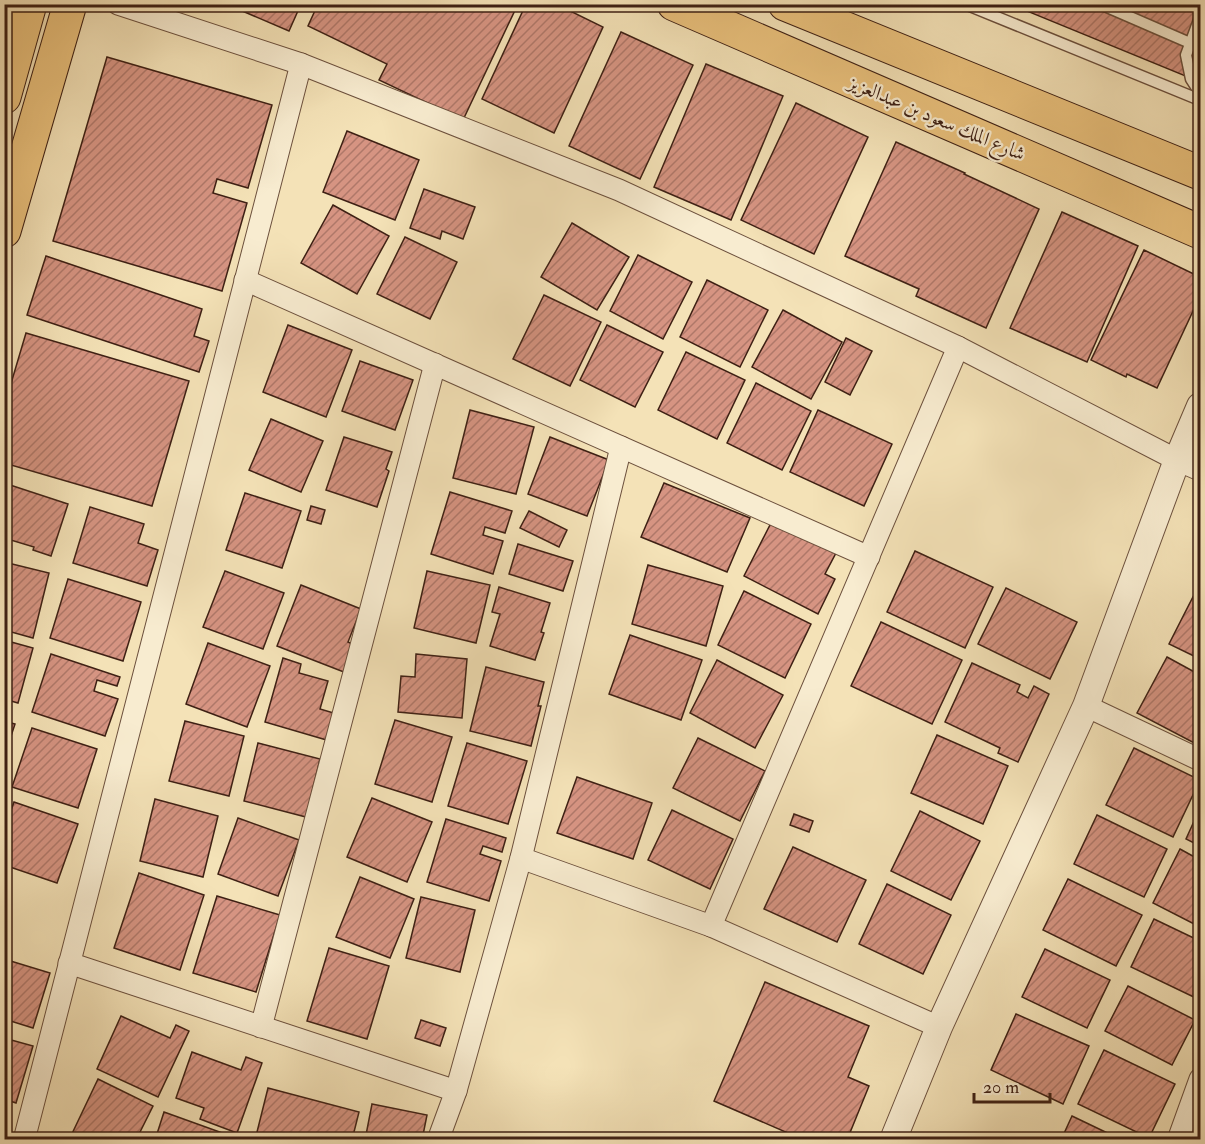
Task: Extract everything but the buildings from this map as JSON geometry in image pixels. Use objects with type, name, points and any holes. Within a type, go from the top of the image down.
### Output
[{"type":"main road","points":[[4,97],[30,4]]},
{"type":"main road","points":[[4,231],[70,4]]},
{"type":"main road","name":"شارع الملك سعود بن عبدالعزيز","points":[[674,4],[1200,232]]},
{"type":"main road","points":[[785,4],[1200,173]]},
{"type":"street","points":[[118,4],[300,64],[619,190],[958,347],[1189,465]]},
{"type":"street","points":[[24,1140],[300,64]]},
{"type":"street","points":[[245,280],[869,557]]},
{"type":"street","points":[[711,926],[958,347]]},
{"type":"street","points":[[261,1026],[435,364]]},
{"type":"street","points":[[893,1140],[939,1027],[1086,706],[1189,465],[1200,406]]},
{"type":"street","points":[[438,1140],[456,1090],[521,858],[621,447]]},
{"type":"street","points":[[1086,706],[1200,760]]},
{"type":"street","points":[[521,858],[711,926],[939,1027]]},
{"type":"street","points":[[69,963],[456,1090]]},
{"type":"street","points":[[1178,1140],[1200,1079]]},
{"type":"lane","points":[[965,4],[1200,100]]},
{"type":"lane","points":[[1100,4],[1190,44]]},
{"type":"lane","points":[[1200,17],[1186,55],[1191,79],[1200,93]]}]
